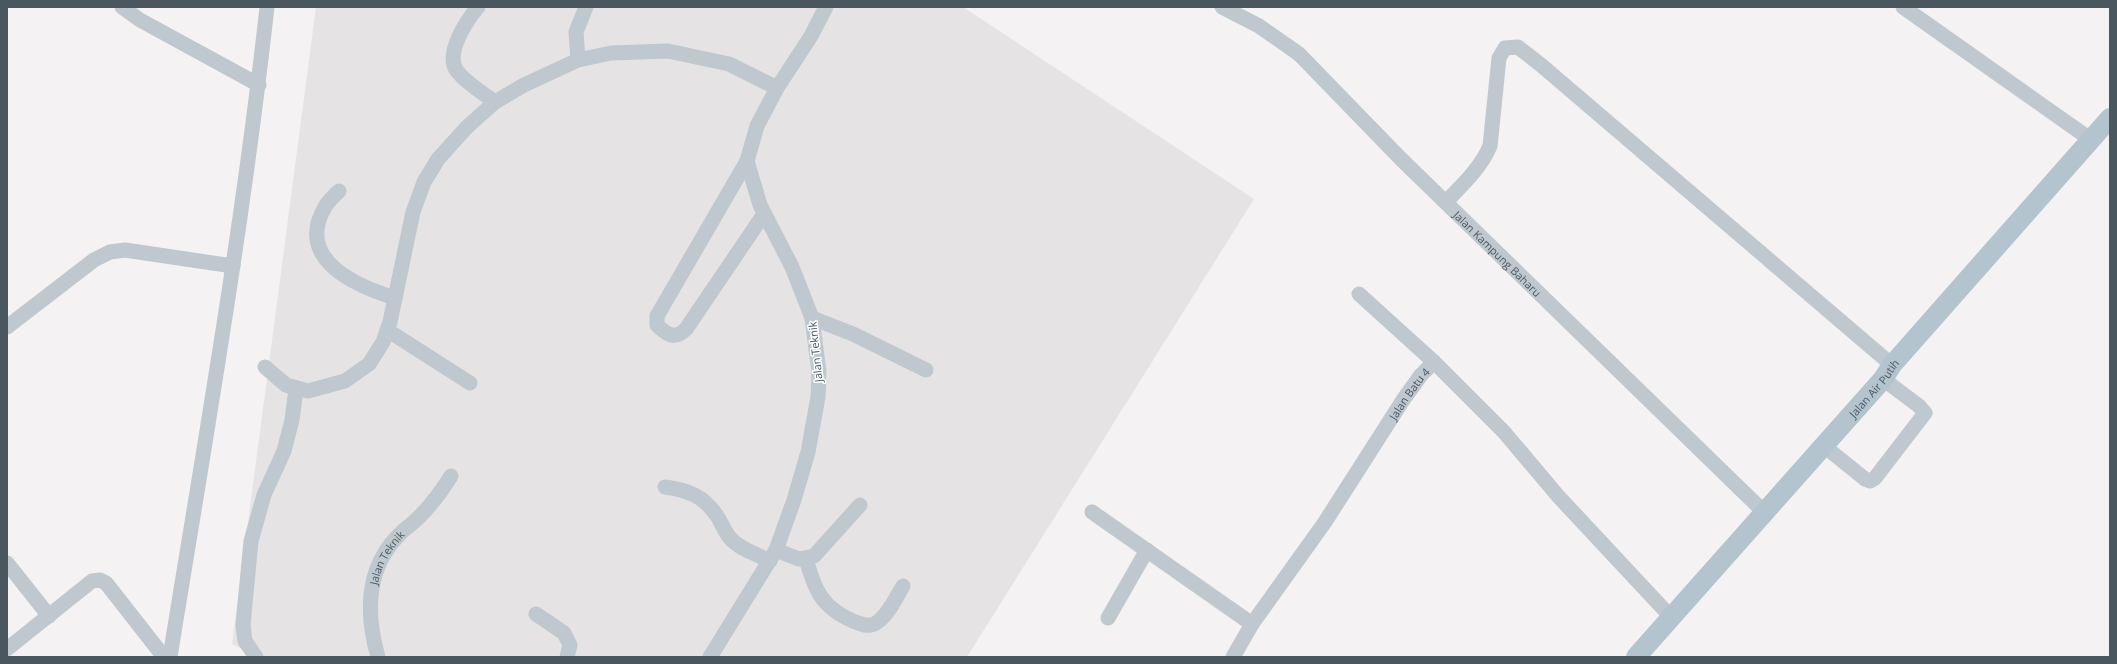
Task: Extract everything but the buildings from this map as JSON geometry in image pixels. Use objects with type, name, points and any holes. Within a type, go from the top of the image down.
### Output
[{"type":"main road","name":"Jalan Air Putih","points":[[1636,657],[1824,446],[2090,139],[2110,118]]},
{"type":"street","points":[[122,7],[141,13],[259,85]]},
{"type":"street","points":[[170,657],[233,266],[259,85],[267,7]]},
{"type":"street","points":[[478,7],[470,17],[456,43],[454,65],[460,75],[495,102]]},
{"type":"street","points":[[578,60],[576,39],[586,7]]},
{"type":"street","points":[[764,214],[680,336],[675,336],[663,331],[657,325],[657,316],[747,161],[757,126],[776,88],[811,36],[826,7]]},
{"type":"street","name":"Jalan Kampung Baharu","points":[[1222,7],[1259,26],[1299,54],[1396,154],[1765,513]]},
{"type":"street","points":[[1903,7],[2090,139]]},
{"type":"street","points":[[1446,202],[1471,176],[1487,154],[1490,146],[1499,58],[1505,48],[1518,47],[1548,70],[1887,372],[1925,413],[1875,478],[1870,481],[1824,446]]},
{"type":"street","points":[[265,367],[286,385],[296,389],[308,391],[345,381],[369,364],[376,356],[387,330],[413,212],[424,182],[453,140],[495,102],[530,82],[578,60],[611,53],[668,51],[729,64],[776,88]]},
{"type":"street","name":"Jalan Teknik","points":[[710,657],[773,555],[794,500],[808,452],[818,397],[819,372],[812,318],[792,267],[764,214],[747,161]]},
{"type":"street","points":[[339,191],[325,207],[316,230],[318,244],[325,258],[333,269],[353,282],[395,298]]},
{"type":"street","points":[[7,327],[94,260],[110,252],[125,250],[233,266]]},
{"type":"street","points":[[1359,294],[1434,362]]},
{"type":"street","points":[[812,318],[853,334],[926,370]]},
{"type":"street","points":[[387,330],[470,383]]},
{"type":"street","name":"Jalan Batu 4","points":[[1233,657],[1252,624],[1325,522],[1403,400],[1421,375],[1434,362],[1504,432],[1558,496],[1671,617]]},
{"type":"street","points":[[256,657],[245,641],[243,625],[251,541],[264,495],[284,451],[292,420],[296,389]]},
{"type":"street","name":"Jalan Teknik","points":[[378,657],[373,641],[369,607],[374,572],[397,537],[430,506],[452,476]]},
{"type":"street","points":[[665,488],[689,491],[702,498],[718,516],[730,538],[738,545],[773,555],[806,559],[814,556],[860,506]]},
{"type":"street","points":[[1092,512],[1252,624]]},
{"type":"street","points":[[1108,618],[1147,550]]},
{"type":"street","points":[[806,559],[814,586],[823,602],[841,616],[864,625],[877,623],[903,586]]},
{"type":"street","points":[[7,563],[49,616]]},
{"type":"street","points":[[7,649],[92,581],[100,580],[106,583],[164,657]]},
{"type":"street","points":[[536,614],[564,633],[570,645],[567,657]]},
{"type":"shaded area","points":[[316,7],[963,7],[1254,199],[967,657],[258,657],[232,644]]}]
